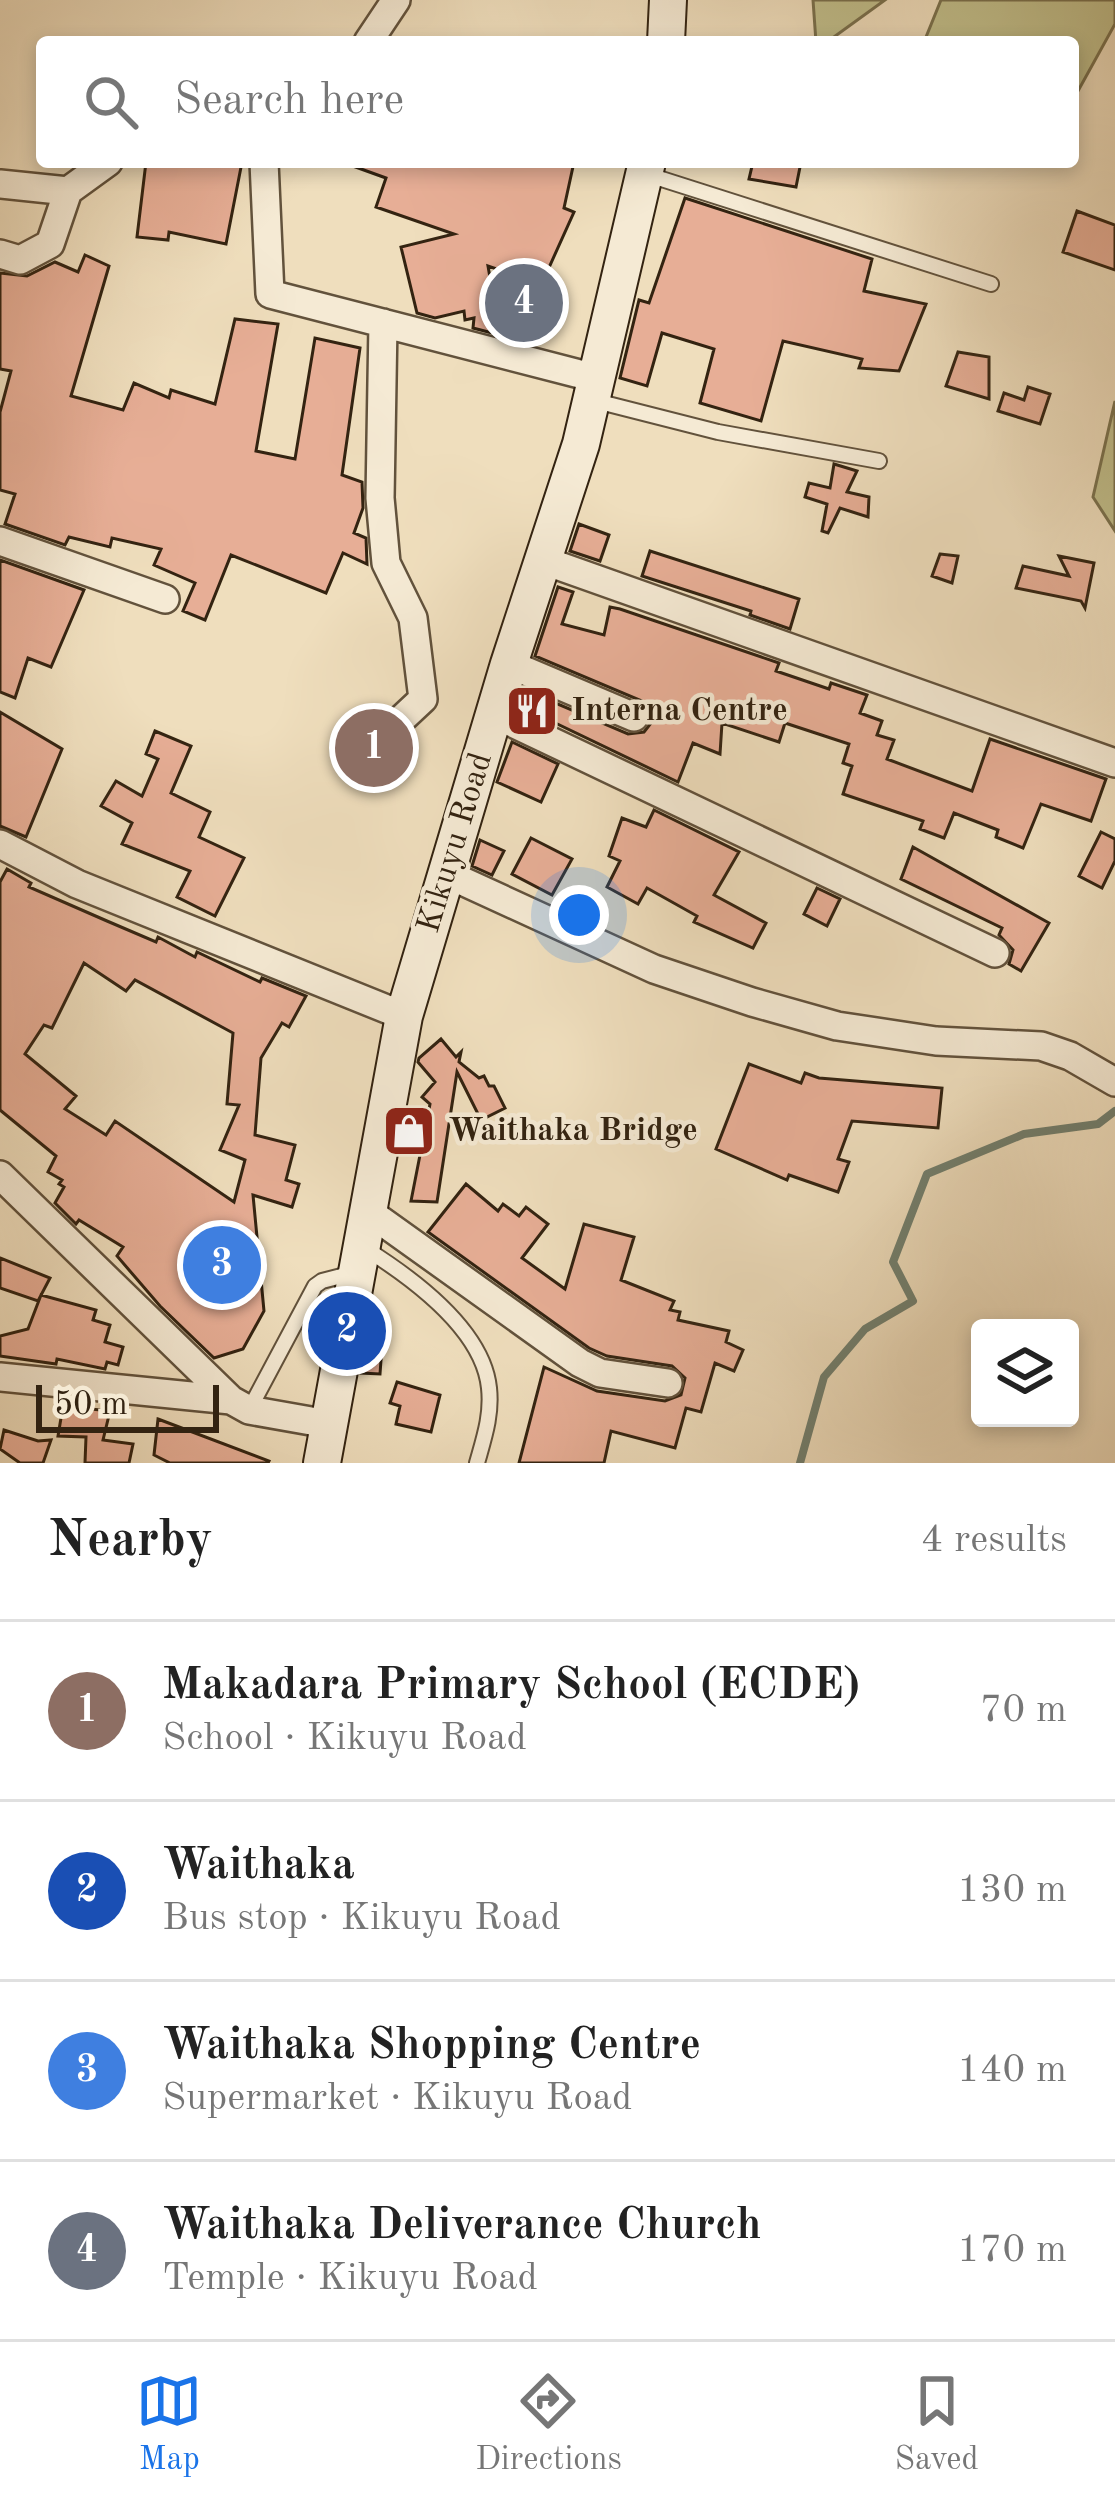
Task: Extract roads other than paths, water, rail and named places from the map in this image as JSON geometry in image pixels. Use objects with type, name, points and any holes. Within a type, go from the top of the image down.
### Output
[{"type":"main road","points":[[666,36],[668,0]]},
{"type":"main road","name":"Kikuyu Road","points":[[322,1463],[404,1016],[596,390],[646,168]]},
{"type":"street","points":[[372,36],[396,0]]},
{"type":"street","points":[[0,254],[20,260],[50,244],[68,191],[101,168]]},
{"type":"street","points":[[264,168],[270,294],[383,323],[596,390]]},
{"type":"street","points":[[0,184],[68,191]]},
{"type":"street","points":[[383,323],[380,498],[386,563],[413,618],[423,699],[394,727]]},
{"type":"street","points":[[0,541],[165,599]]},
{"type":"street","points":[[545,561],[1115,763]]},
{"type":"street","points":[[509,664],[634,717]]},
{"type":"street","points":[[494,714],[994,953]]},
{"type":"street","points":[[0,844],[76,884],[404,1016]]},
{"type":"street","points":[[447,874],[654,969],[752,1003],[837,1026],[896,1035],[1041,1046],[1070,1056],[1115,1082]]},
{"type":"street","points":[[0,1175],[240,1405]]},
{"type":"street","points":[[363,1244],[599,1373],[668,1382]]},
{"type":"street","points":[[3,1375],[240,1405],[328,1424]]},
{"type":"lane","points":[[646,168],[991,284]]},
{"type":"lane","points":[[596,390],[718,432],[879,461]]},
{"type":"lane","points":[[240,1405],[315,1286],[363,1244],[418,1282],[476,1351],[489,1383],[490,1416],[477,1463]]},
{"type":"waterway","points":[[800,1463],[824,1377],[865,1329],[913,1301],[893,1262],[927,1174],[1024,1134],[1098,1124],[1115,1111]]},
{"type":"place","name":"Waithaka Deliverance Church","points":[[524,303]]},
{"type":"place","name":"Interna Centre","points":[[532,711]]},
{"type":"place","name":"Makadara Primary School (ECDE)","points":[[374,748]]},
{"type":"place","name":"Waithaka Bridge","points":[[409,1131]]},
{"type":"place","name":"Waithaka Shopping Centre","points":[[222,1265]]},
{"type":"place","name":"Waithaka","points":[[347,1331]]}]
